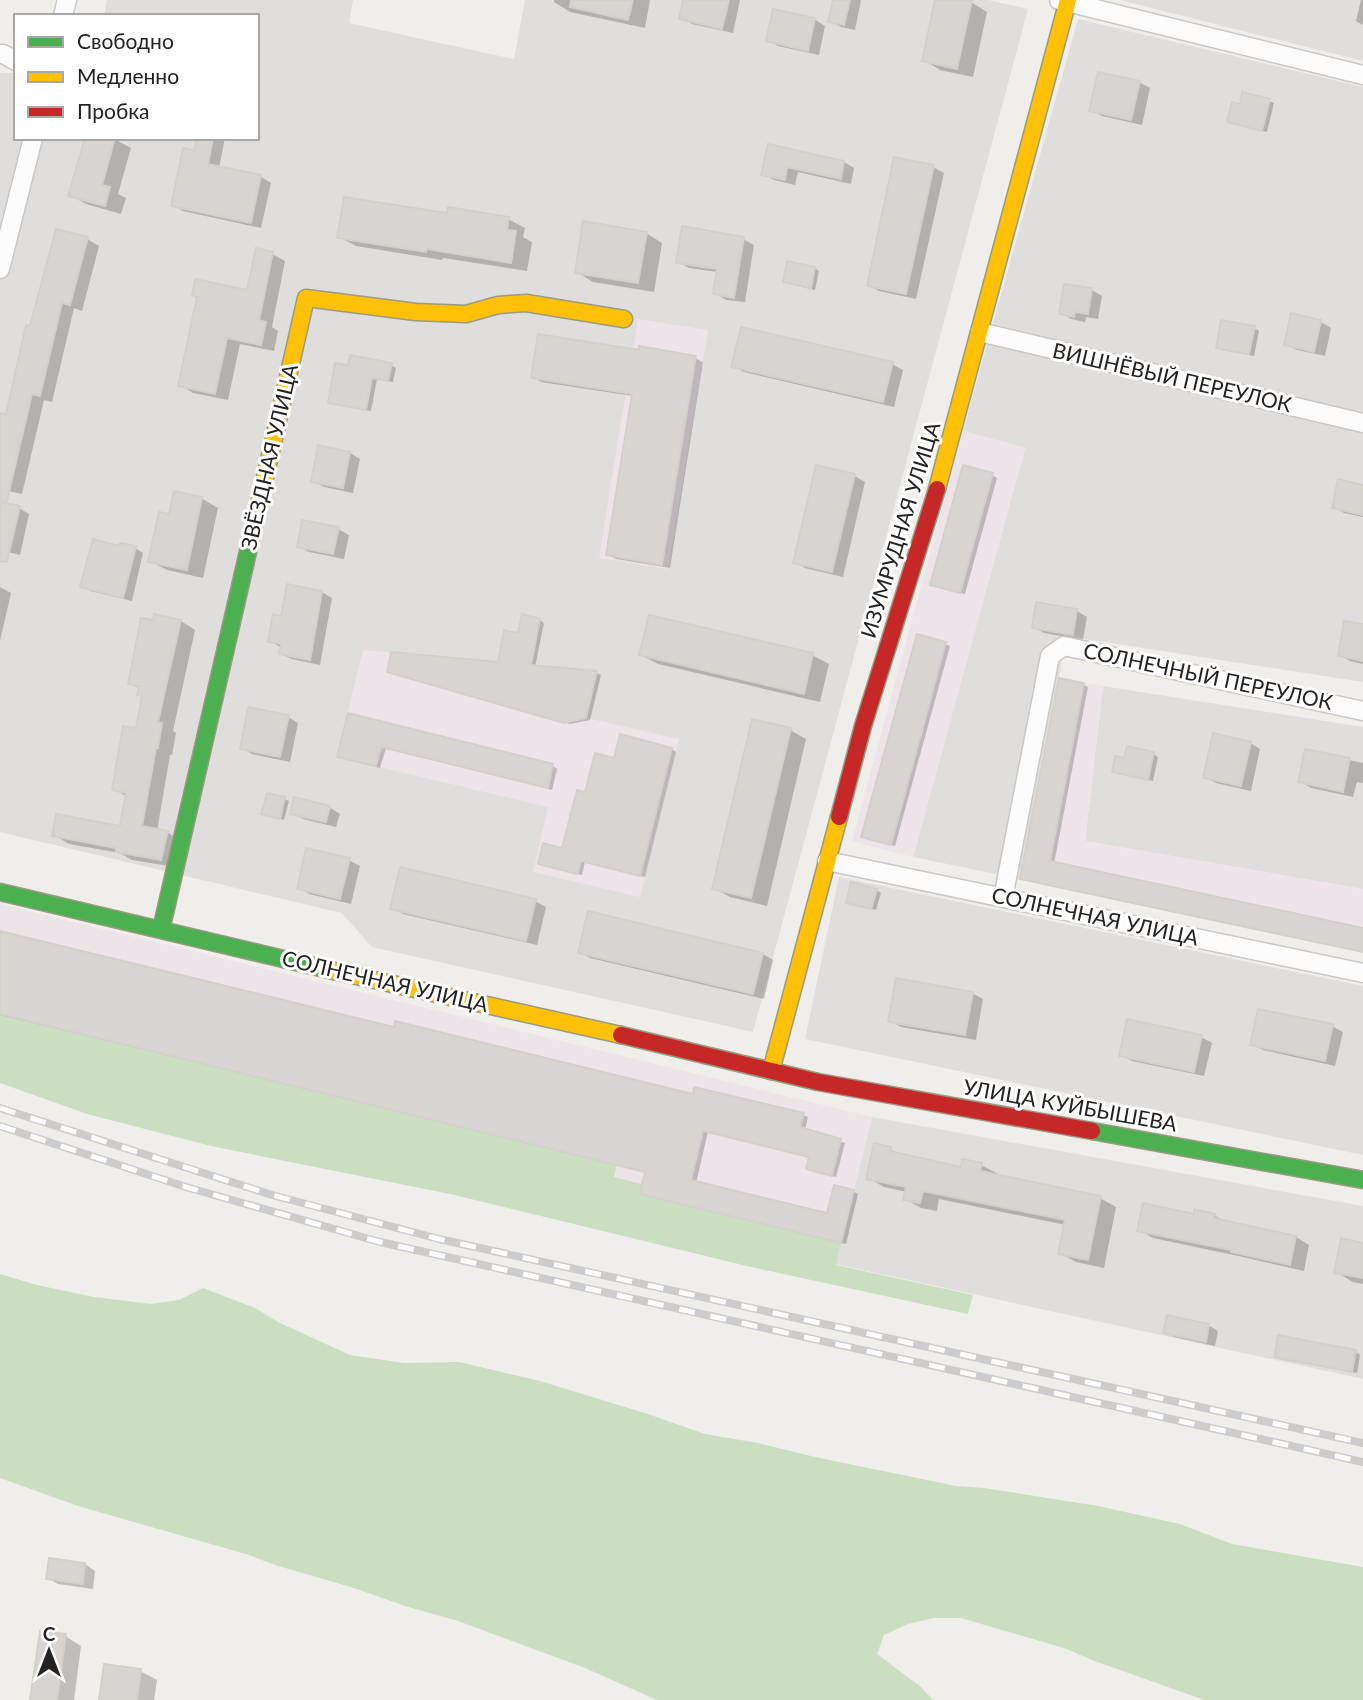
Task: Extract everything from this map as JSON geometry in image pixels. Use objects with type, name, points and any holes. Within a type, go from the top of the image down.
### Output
[{"type":"street","points":[[1065,1],[1363,75]]},
{"type":"street","name":"ИЗУМРУДНАЯ УЛИЦА","points":[[771,1071],[863,726],[935,495],[980,332],[1065,1]]},
{"type":"street","points":[[0,269],[32,140]]},
{"type":"street","name":"ЗВЁЗДНАЯ УЛИЦА","points":[[161,930],[306,298],[416,312],[466,314],[498,305],[526,303],[624,319]]},
{"type":"street","name":"ВИШНЁВЫЙ ПЕРЕУЛОК","points":[[980,332],[1363,424]]},
{"type":"street","name":"СОЛНЕЧНЫЙ ПЕРЕУЛОК","points":[[1003,898],[1050,656],[1064,646],[1363,711]]},
{"type":"street","name":"СОЛНЕЧНАЯ УЛИЦА","points":[[827,861],[1363,973]]},
{"type":"street","name":"СОЛНЕЧНАЯ УЛИЦА","points":[[0,892],[771,1071]]},
{"type":"street","name":"УЛИЦА КУЙБЫШЕВА","points":[[771,1071],[818,1082],[1363,1180]]},
{"type":"shaded area","points":[[107,0],[353,0],[349,23],[514,59],[525,0],[988,0],[1028,9],[753,1032],[372,947],[342,913],[0,832],[0,73],[14,73],[14,140],[259,140],[259,14],[104,14]]},
{"type":"shaded area","points":[[1120,0],[1363,0],[1363,61]]},
{"type":"shaded area","points":[[1078,19],[1363,87],[1363,682],[1066,636],[1020,879],[913,857],[1025,448],[963,431]]},
{"type":"shaded area","points":[[638,319],[708,330],[668,569],[599,558]]},
{"type":"shaded area","points":[[963,431],[1025,448],[913,857],[852,841]]},
{"type":"shaded area","points":[[363,650],[597,671],[586,718],[679,739],[640,897],[533,872],[548,807],[337,757]]},
{"type":"shaded area","points":[[1059,678],[1103,686],[1085,841],[1363,889],[1363,952],[1020,879]]},
{"type":"shaded area","points":[[1103,686],[1363,727],[1363,889],[1085,841]]},
{"type":"shaded area","points":[[839,877],[1363,986],[1363,1155],[805,1039]]},
{"type":"shaded area","points":[[0,904],[872,1117],[841,1243],[640,1194],[642,1184],[614,1178],[616,1165],[0,1014]]},
{"type":"shaded area","points":[[872,1117],[1363,1206],[1363,1379],[835,1264]]},
{"type":"green space","points":[[0,1014],[617,1165],[614,1177],[642,1184],[641,1194],[841,1243],[836,1265],[973,1295],[968,1314],[751,1267],[450,1194],[211,1146],[87,1114],[0,1083]]},
{"type":"green space","points":[[0,1274],[94,1297],[151,1304],[179,1300],[203,1288],[255,1308],[278,1322],[350,1355],[404,1363],[459,1362],[540,1381],[705,1434],[956,1486],[1098,1506],[1180,1524],[1232,1544],[1363,1567],[1363,1700],[1204,1700],[1067,1649],[961,1618],[934,1618],[908,1624],[884,1635],[877,1654],[921,1687],[933,1700],[657,1700],[585,1668],[458,1621],[249,1555],[78,1506],[0,1478]]},
{"type":"building","points":[[571,0],[633,0],[628,20],[570,7]]},
{"type":"building","points":[[683,0],[729,0],[722,29],[679,19]]},
{"type":"building","points":[[833,0],[850,0],[844,25],[828,22]]},
{"type":"building","points":[[935,0],[972,0],[957,69],[922,61]]},
{"type":"building","points":[[773,9],[815,18],[808,51],[766,41]]},
{"type":"building","points":[[1098,72],[1140,81],[1131,120],[1089,111]]},
{"type":"building","points":[[1242,92],[1270,99],[1262,131],[1227,122],[1232,102],[1240,104]]},
{"type":"building","points":[[84,140],[114,140],[102,185],[110,187],[105,206],[68,196]]},
{"type":"building","points":[[196,140],[213,140],[208,164],[261,175],[251,223],[171,206],[183,148],[194,150]]},
{"type":"building","points":[[768,144],[844,161],[841,179],[787,167],[785,180],[761,175]]},
{"type":"building","points":[[894,157],[934,165],[906,294],[867,286]]},
{"type":"building","points":[[344,197],[447,213],[448,207],[509,217],[507,230],[516,231],[511,263],[337,238]]},
{"type":"building","points":[[583,221],[647,232],[638,283],[575,273]]},
{"type":"building","points":[[682,226],[744,237],[734,298],[713,294],[717,269],[676,263]]},
{"type":"building","points":[[56,229],[88,237],[70,305],[62,303],[40,396],[32,394],[7,501],[0,500],[0,413],[6,414],[26,325],[30,326]]},
{"type":"building","points":[[256,248],[273,252],[259,320],[266,322],[261,345],[227,338],[215,394],[178,386],[197,297],[192,295],[195,279],[247,290]]},
{"type":"building","points":[[787,261],[815,267],[811,288],[783,282]]},
{"type":"building","points":[[1064,284],[1092,288],[1088,314],[1075,312],[1074,317],[1059,314]]},
{"type":"building","points":[[1291,313],[1321,320],[1314,352],[1284,345]]},
{"type":"building","points":[[1221,320],[1255,326],[1249,354],[1216,348]]},
{"type":"building","points":[[741,327],[893,362],[883,402],[731,367]]},
{"type":"building","points":[[538,334],[696,356],[662,565],[606,555],[632,394],[531,378]]},
{"type":"building","points":[[350,355],[392,363],[388,381],[372,378],[366,410],[328,403],[335,363],[348,365]]},
{"type":"building","points":[[318,445],[350,452],[343,488],[311,482]]},
{"type":"building","points":[[816,465],[855,474],[832,572],[793,563]]},
{"type":"building","points":[[963,465],[993,473],[960,593],[930,585]]},
{"type":"building","points":[[1338,479],[1363,485],[1363,515],[1332,508]]},
{"type":"building","points":[[174,491],[202,497],[187,570],[148,562],[159,512],[169,514]]},
{"type":"building","points":[[0,502],[20,506],[7,562],[0,561]]},
{"type":"building","points":[[302,520],[339,527],[333,554],[297,547]]},
{"type":"building","points":[[93,539],[119,546],[120,543],[136,546],[123,598],[80,587]]},
{"type":"building","points":[[287,584],[322,591],[310,660],[279,654],[281,644],[268,642],[273,614],[281,616]]},
{"type":"building","points":[[1036,602],[1077,609],[1073,635],[1032,628]]},
{"type":"building","points":[[154,614],[181,620],[158,722],[162,723],[142,826],[168,831],[161,860],[52,836],[56,814],[120,826],[126,793],[112,790],[123,726],[136,728],[142,696],[137,695],[139,686],[128,684],[141,618],[153,620]]},
{"type":"building","points":[[522,614],[540,619],[531,665],[597,671],[586,718],[564,723],[387,672],[391,652],[498,662],[504,630],[518,633]]},
{"type":"building","points":[[649,615],[813,653],[804,694],[639,655]]},
{"type":"building","points":[[1344,621],[1363,624],[1363,661],[1338,656]]},
{"type":"building","points":[[917,634],[946,642],[891,845],[861,837]]},
{"type":"building","points":[[1059,678],[1084,683],[1050,861],[1363,928],[1363,952],[1020,879]]},
{"type":"building","points":[[248,707],[289,715],[280,757],[240,749]]},
{"type":"building","points":[[348,713],[553,764],[548,788],[381,747],[376,766],[337,757]]},
{"type":"building","points":[[752,719],[791,728],[751,898],[712,889]]},
{"type":"building","points":[[1213,733],[1251,742],[1241,786],[1203,778]]},
{"type":"building","points":[[620,734],[672,748],[640,876],[581,861],[577,874],[538,864],[543,843],[562,848],[577,790],[585,792],[595,753],[614,758]]},
{"type":"building","points":[[1127,746],[1154,752],[1148,780],[1112,772],[1115,756],[1124,758]]},
{"type":"building","points":[[1305,749],[1350,758],[1343,792],[1298,782]]},
{"type":"building","points":[[267,793],[285,797],[280,819],[261,814]]},
{"type":"building","points":[[294,797],[330,806],[326,822],[290,814]]},
{"type":"building","points":[[306,848],[350,858],[340,899],[297,889]]},
{"type":"building","points":[[400,867],[536,899],[526,941],[390,909]]},
{"type":"building","points":[[851,882],[877,889],[871,909],[846,903]]},
{"type":"building","points":[[588,911],[763,953],[753,994],[578,953]]},
{"type":"building","points":[[0,931],[394,1027],[395,1021],[693,1094],[694,1087],[804,1113],[800,1127],[841,1139],[832,1176],[806,1169],[809,1157],[703,1131],[691,1180],[827,1213],[834,1185],[854,1190],[841,1243],[640,1194],[645,1172],[0,1014]]},
{"type":"building","points":[[896,978],[973,992],[965,1035],[888,1022]]},
{"type":"building","points":[[1258,1009],[1333,1024],[1325,1061],[1250,1045]]},
{"type":"building","points":[[1127,1019],[1202,1035],[1194,1072],[1119,1056]]},
{"type":"building","points":[[874,1143],[891,1147],[890,1151],[961,1167],[962,1159],[982,1163],[980,1171],[1101,1196],[1088,1260],[1058,1254],[1065,1220],[923,1191],[920,1203],[903,1200],[906,1187],[866,1179]]},
{"type":"building","points":[[1143,1203],[1194,1214],[1194,1209],[1215,1214],[1214,1218],[1296,1236],[1290,1265],[1137,1231]]},
{"type":"building","points":[[1341,1238],[1363,1243],[1363,1278],[1334,1273]]},
{"type":"building","points":[[1167,1315],[1209,1324],[1206,1342],[1163,1333]]},
{"type":"building","points":[[1278,1335],[1356,1350],[1352,1372],[1274,1357]]},
{"type":"building","points":[[49,1558],[85,1563],[83,1584],[46,1579]]},
{"type":"building","points":[[40,1631],[66,1634],[57,1700],[30,1700]]},
{"type":"building","points":[[104,1664],[141,1669],[137,1700],[99,1700]]},
{"type":"railway","points":[[0,1108],[272,1195],[439,1239],[1363,1443]]},
{"type":"railway","points":[[0,1126],[186,1187],[380,1242],[1363,1462]]},
{"type":"traffic: fast","points":[[161,930],[259,504]]},
{"type":"traffic: fast","points":[[0,892],[334,971]]},
{"type":"traffic: fast","points":[[1092,1131],[1363,1180]]},
{"type":"traffic: slow","points":[[937,489],[1068,0]]},
{"type":"traffic: slow","points":[[259,504],[306,298],[416,312],[466,314],[498,305],[526,303],[624,319]]},
{"type":"traffic: slow","points":[[771,1071],[839,817]]},
{"type":"traffic: slow","points":[[334,971],[621,1035]]},
{"type":"traffic: jam","points":[[839,817],[863,726],[937,489]]},
{"type":"traffic: jam","points":[[621,1035],[818,1082],[1092,1131]]}]
